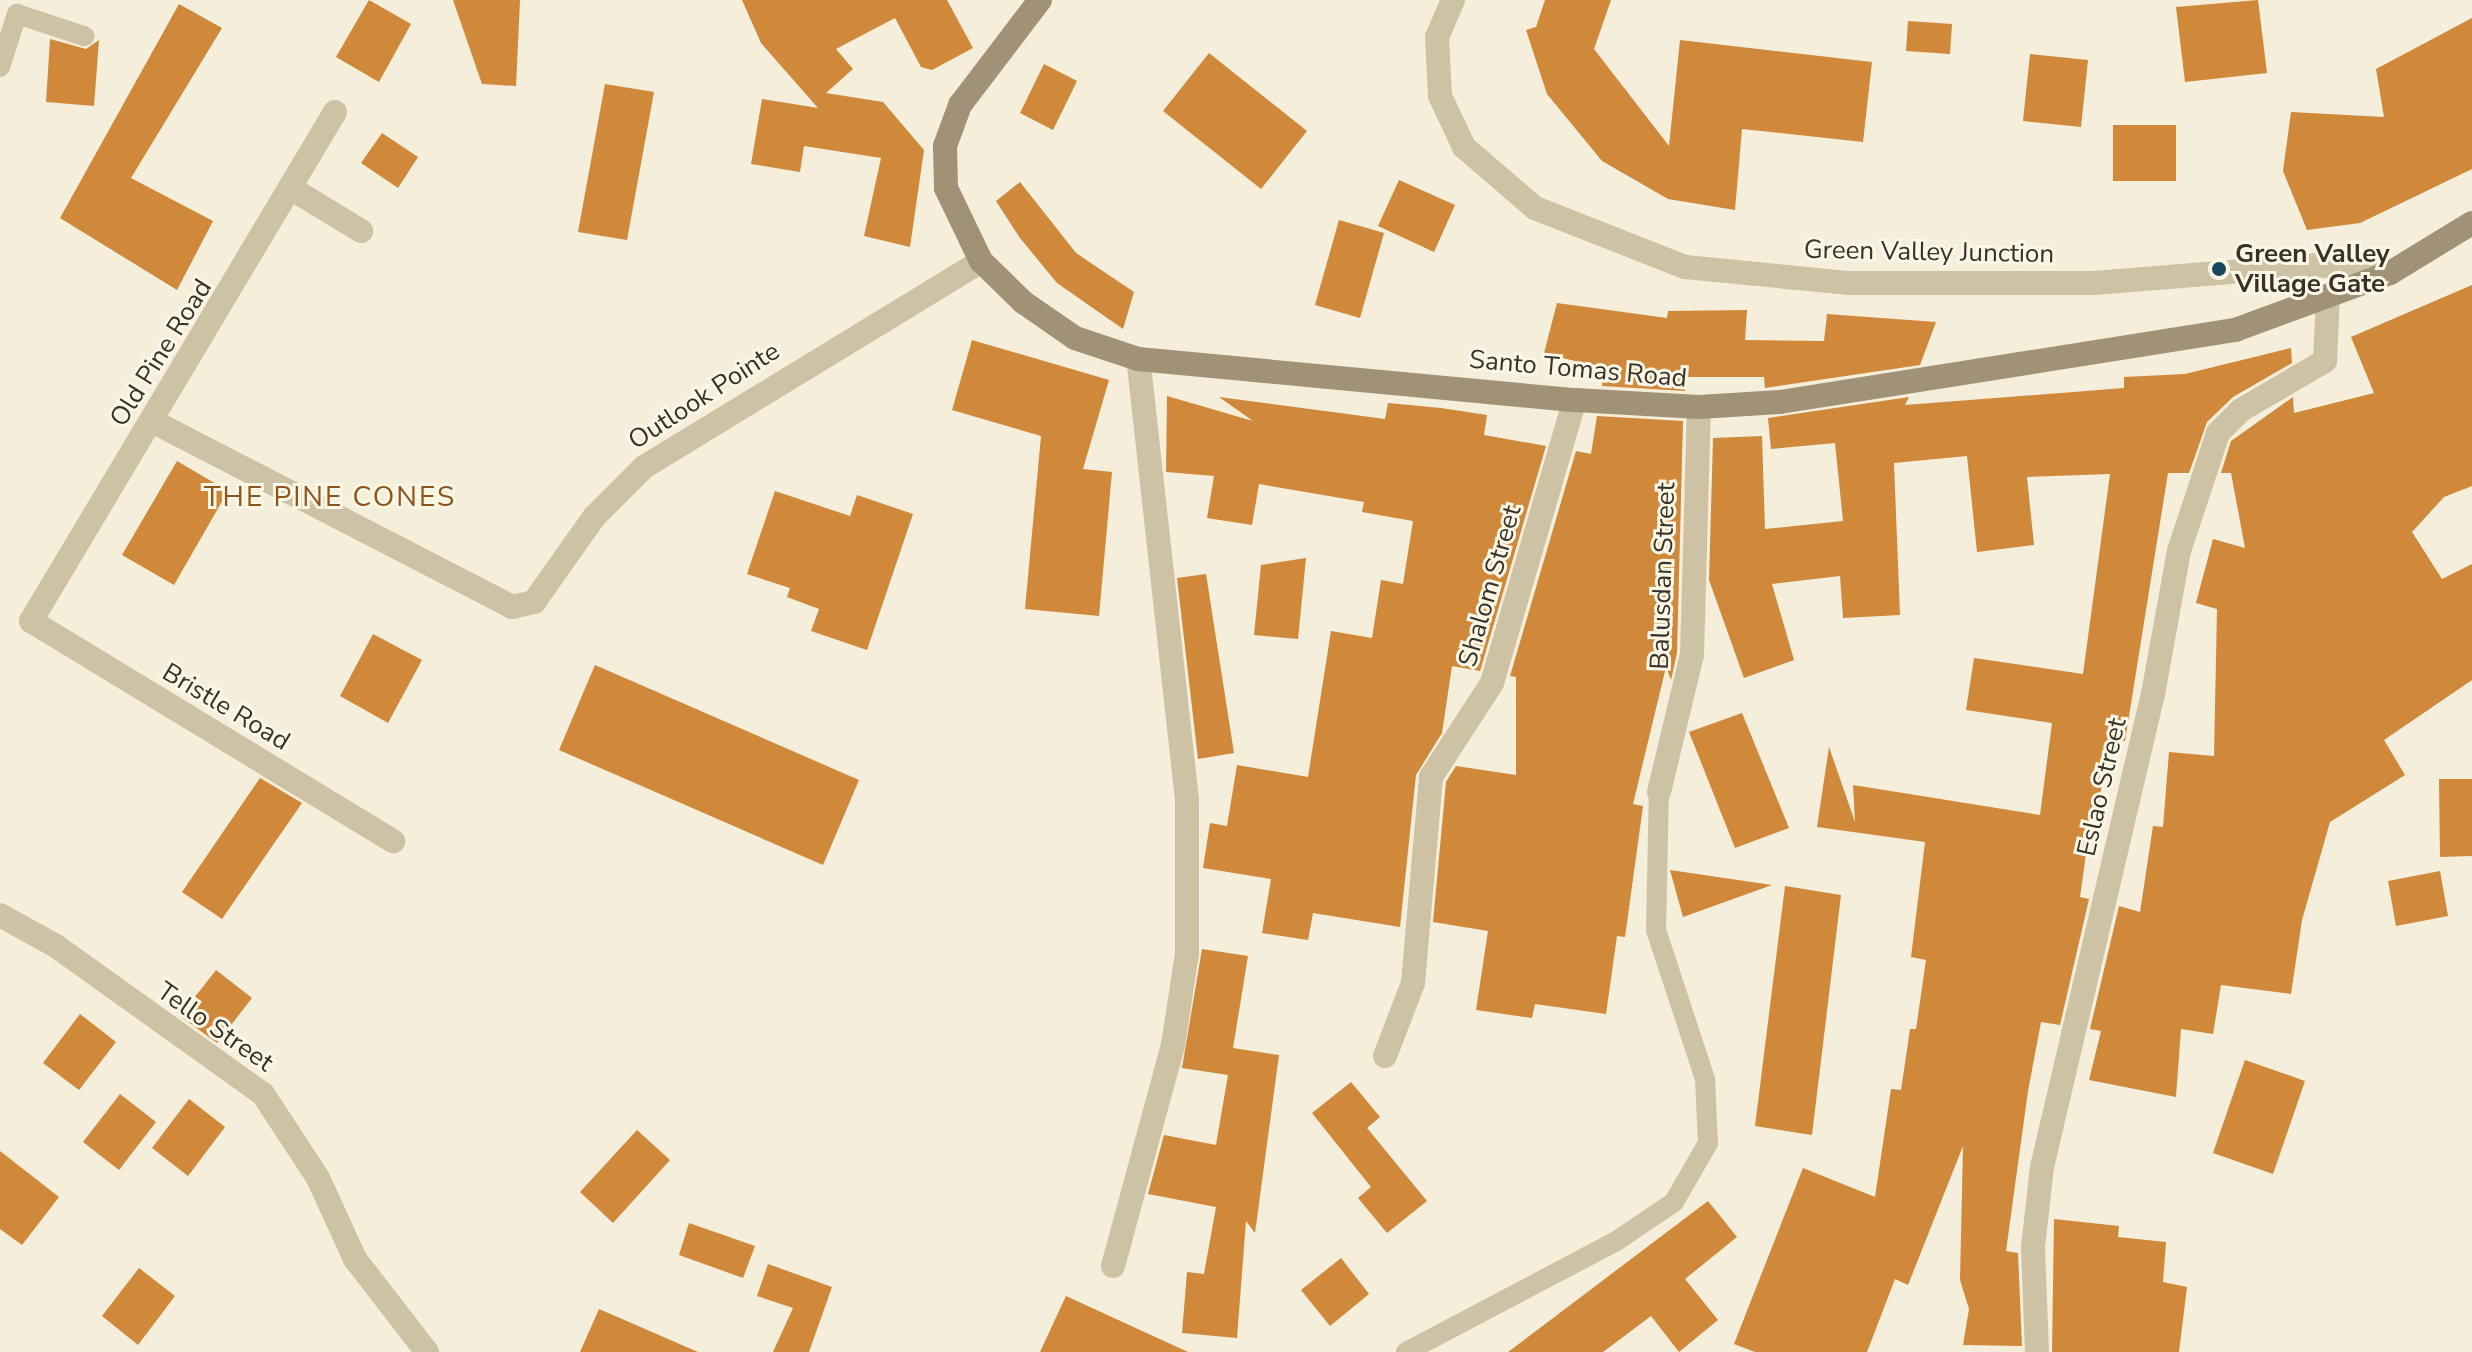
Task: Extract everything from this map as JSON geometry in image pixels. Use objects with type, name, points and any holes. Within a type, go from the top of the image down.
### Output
[{"type":"street","name":"Santo Tomas Road","points":[[1040,0],[960,105],[945,146],[946,188],[981,261],[1075,338],[1138,359],[1575,400],[1699,407],[1795,400],[2235,330],[2390,273],[2472,223]]},
{"type":"street","name":"Green Valley Junction","points":[[1453,0],[1437,37],[1440,96],[1464,147],[1535,208],[1685,267],[1849,283],[2094,283],[2317,265],[2390,273]]},
{"type":"street","name":"Old Pine Road","points":[[31,621],[154,422],[335,112]]},
{"type":"street","points":[[292,189],[361,231]]},
{"type":"street","name":"Outlook Pointe","points":[[154,422],[512,607],[534,602],[595,516],[644,467],[981,261]]},
{"type":"street","name":"Eslao Street","points":[[2037,1352],[2033,1247],[2042,1167],[2179,551],[2218,433],[2241,410],[2325,361],[2328,296]]},
{"type":"street","points":[[1113,1266],[1173,1045],[1188,940],[1187,800],[1138,359]]},
{"type":"street","name":"Shalom Street","points":[[1385,1056],[1413,983],[1431,777],[1492,683],[1575,400]]},
{"type":"street","name":"Balusdan Street","points":[[1659,792],[1692,655],[1699,407]]},
{"type":"street","name":"Bristle Road","points":[[31,621],[393,841]]},
{"type":"street","name":"Tello Street","points":[[0,915],[56,946],[263,1094],[318,1178],[355,1259],[427,1352]]},
{"type":"lane","points":[[0,67],[17,14],[84,36]]},
{"type":"lane","points":[[1406,1352],[1615,1242],[1674,1202],[1708,1143],[1705,1079],[1656,930],[1659,792]]},
{"type":"building","points":[[369,0],[411,24],[379,82],[336,57]]},
{"type":"building","points":[[453,0],[520,0],[516,86],[482,84]]},
{"type":"building","points":[[742,0],[947,0],[973,48],[932,70],[921,67],[895,18],[836,49],[853,69],[826,93],[883,102],[924,150],[910,247],[864,236],[881,158],[804,146],[800,172],[751,164],[762,99],[818,108],[761,43]]},
{"type":"building","points":[[1545,0],[1611,0],[1594,49],[1669,146],[1680,40],[1872,62],[1863,142],[1742,129],[1735,210],[1668,199],[1602,161],[1547,94],[1526,30],[1536,27]]},
{"type":"building","points":[[2258,0],[2267,73],[2185,82],[2176,7]]},
{"type":"building","points":[[179,4],[222,28],[131,178],[213,221],[177,290],[60,218]]},
{"type":"building","points":[[2472,18],[2472,169],[2360,223],[2307,230],[2283,171],[2291,112],[2384,117],[2376,69]]},
{"type":"building","points":[[1908,21],[1952,24],[1950,54],[1906,51]]},
{"type":"building","points":[[50,39],[86,49],[99,40],[94,106],[46,102]]},
{"type":"building","points":[[1209,53],[1307,131],[1261,189],[1163,111]]},
{"type":"building","points":[[2030,54],[2088,60],[2081,127],[2023,121]]},
{"type":"building","points":[[1044,64],[1077,81],[1053,130],[1020,113]]},
{"type":"building","points":[[605,84],[654,92],[627,240],[578,232]]},
{"type":"building","points":[[2113,125],[2176,125],[2176,181],[2113,181]]},
{"type":"building","points":[[382,133],[418,157],[398,188],[361,163]]},
{"type":"building","points":[[1399,180],[1455,205],[1434,252],[1378,226]]},
{"type":"building","points":[[1020,182],[1076,253],[1134,292],[1123,329],[1057,283],[1020,238],[996,201]]},
{"type":"building","points":[[1339,220],[1384,233],[1360,318],[1315,305]]},
{"type":"building","points":[[2472,285],[2472,486],[2444,497],[2412,532],[2442,579],[2472,564],[2472,680],[2384,740],[2405,775],[2330,822],[2302,920],[2291,994],[2221,985],[2213,1034],[2181,1029],[2176,1097],[2089,1080],[2101,1031],[2090,1029],[2119,906],[2140,912],[2153,826],[2163,827],[2169,752],[2214,756],[2217,609],[2196,603],[2213,539],[2245,548],[2231,473],[2221,473],[2231,441],[2293,397],[2294,413],[2374,393],[2351,337]]},
{"type":"building","points":[[1557,303],[1667,318],[1668,311],[1747,310],[1745,340],[1824,341],[1827,314],[1936,322],[1920,365],[1765,388],[1764,377],[1686,377],[1685,391],[1602,386],[1605,369],[1544,353]]},
{"type":"building","points":[[972,340],[1109,380],[1083,469],[1112,472],[1099,616],[1025,609],[1041,436],[952,410]]},
{"type":"building","points":[[2291,348],[2292,363],[2233,397],[2207,422],[2189,473],[2168,473],[2125,741],[2108,738],[2097,819],[2091,818],[2080,897],[2089,899],[2060,1025],[2041,1022],[2028,1091],[2006,1251],[2018,1253],[2022,1346],[1963,1345],[1969,1309],[1960,1280],[1963,1146],[1908,1285],[1895,1279],[1867,1352],[1755,1352],[1734,1344],[1803,1168],[1875,1197],[1891,1089],[1901,1090],[1910,1029],[1916,1029],[1926,960],[1911,957],[1925,842],[1817,827],[1829,747],[1855,822],[1853,785],[2040,815],[2052,723],[1966,710],[1974,658],[2083,674],[2110,474],[2027,477],[2034,545],[1977,552],[1967,456],[1894,463],[1900,615],[1843,618],[1840,576],[1772,584],[1794,660],[1744,678],[1709,580],[1713,438],[1762,436],[1765,529],[1843,521],[1835,443],[1771,449],[1768,418],[1909,397],[1905,405],[2124,388],[2124,377],[2185,374]]},
{"type":"building","points":[[1167,396],[1253,421],[1219,397],[1385,419],[1388,403],[1441,408],[1487,415],[1484,435],[1546,446],[1480,671],[1452,666],[1442,733],[1416,775],[1400,927],[1313,913],[1308,940],[1262,933],[1271,879],[1203,868],[1210,823],[1227,826],[1237,765],[1308,777],[1331,631],[1372,638],[1381,580],[1403,584],[1413,521],[1362,512],[1364,502],[1259,484],[1252,525],[1207,518],[1214,476],[1166,472]]},
{"type":"building","points":[[1597,416],[1683,421],[1677,653],[1671,680],[1666,667],[1633,804],[1643,806],[1625,937],[1617,936],[1606,1014],[1535,1004],[1532,1018],[1476,1010],[1488,931],[1433,922],[1446,782],[1456,766],[1516,775],[1516,677],[1510,676],[1576,451],[1591,454]]},
{"type":"building","points":[[177,461],[228,491],[174,585],[122,555]]},
{"type":"building","points":[[775,491],[850,516],[857,495],[913,514],[867,650],[811,631],[819,609],[787,597],[790,588],[747,574]]},
{"type":"building","points":[[1306,558],[1298,639],[1254,635],[1261,565]]},
{"type":"building","points":[[1206,574],[1234,753],[1198,759],[1177,578]]},
{"type":"building","points":[[373,634],[422,660],[388,723],[340,696]]},
{"type":"building","points":[[595,665],[859,780],[823,865],[559,750]]},
{"type":"building","points":[[1742,713],[1789,828],[1735,848],[1689,732]]},
{"type":"building","points":[[260,778],[302,803],[222,919],[182,892]]},
{"type":"building","points":[[2439,779],[2472,779],[2472,856],[2440,857]]},
{"type":"building","points":[[1670,870],[1772,885],[1683,917]]},
{"type":"building","points":[[2440,871],[2448,916],[2396,926],[2388,881]]},
{"type":"building","points":[[1785,886],[1841,895],[1812,1135],[1755,1126]]},
{"type":"building","points":[[1202,949],[1248,956],[1233,1048],[1279,1055],[1255,1233],[1246,1221],[1237,1338],[1182,1333],[1187,1272],[1204,1274],[1216,1207],[1148,1194],[1164,1135],[1216,1145],[1228,1075],[1182,1068]]},
{"type":"building","points":[[216,970],[252,998],[217,1043],[180,1016]]},
{"type":"building","points":[[80,1014],[116,1042],[79,1090],[43,1063]]},
{"type":"building","points":[[2245,1060],[2305,1081],[2273,1174],[2213,1153]]},
{"type":"building","points":[[1351,1082],[1380,1117],[1367,1128],[1427,1201],[1387,1233],[1358,1198],[1371,1187],[1312,1113]]},
{"type":"building","points":[[120,1094],[156,1122],[119,1170],[83,1142]]},
{"type":"building","points":[[189,1099],[225,1127],[188,1176],[152,1148]]},
{"type":"building","points":[[637,1130],[670,1160],[613,1223],[580,1192]]},
{"type":"building","points":[[0,1151],[59,1197],[22,1245],[0,1229]]},
{"type":"building","points":[[1708,1201],[1737,1237],[1685,1279],[1718,1320],[1679,1352],[1651,1316],[1603,1352],[1508,1352]]},
{"type":"building","points":[[2054,1219],[2119,1226],[2118,1237],[2166,1242],[2163,1282],[2187,1287],[2179,1352],[2052,1352]]},
{"type":"building","points":[[689,1223],[755,1246],[743,1278],[679,1255]]},
{"type":"building","points":[[1341,1258],[1369,1294],[1330,1326],[1301,1290]]},
{"type":"building","points":[[768,1264],[832,1287],[809,1352],[773,1352],[793,1308],[757,1296]]},
{"type":"building","points":[[139,1268],[175,1296],[138,1345],[102,1316]]},
{"type":"building","points":[[1066,1296],[1188,1352],[1040,1352]]},
{"type":"building","points":[[599,1309],[698,1352],[580,1352]]},
{"type":"place","name":"Green Valley Village Gate","points":[[2219,269]]},
{"type":"district","name":"THE PINE CONES","points":[[330,497]]}]
